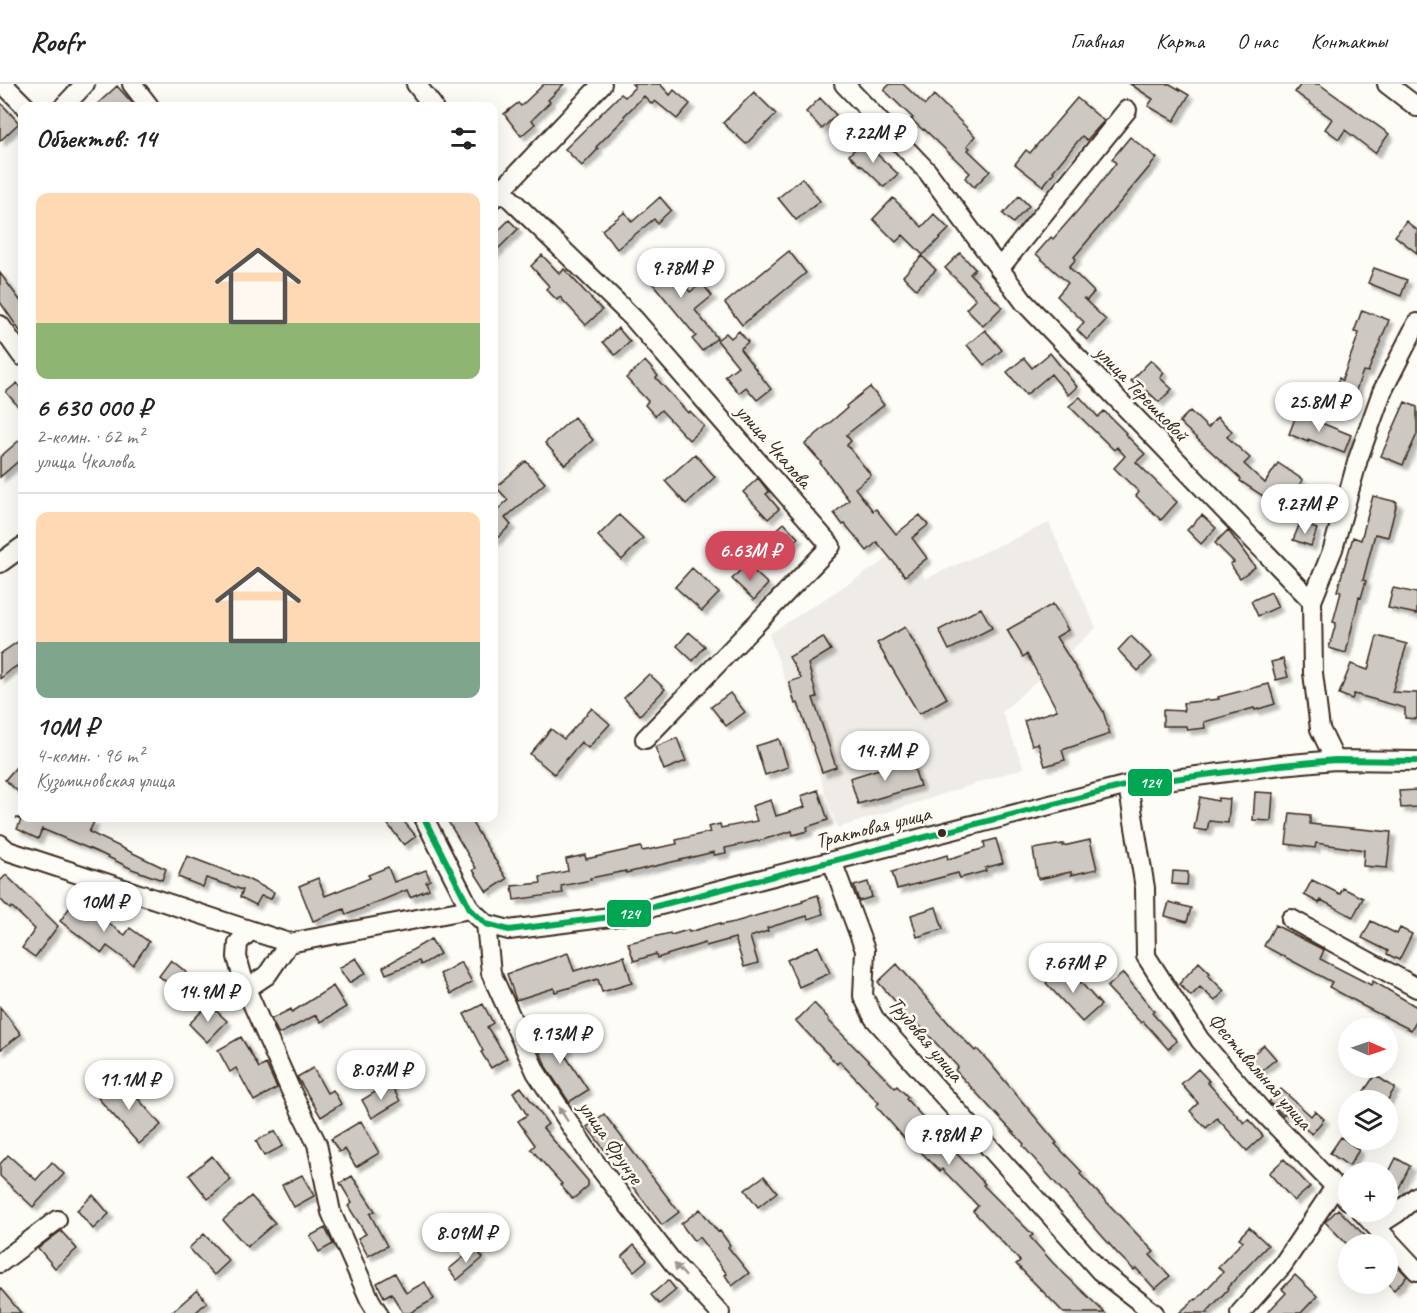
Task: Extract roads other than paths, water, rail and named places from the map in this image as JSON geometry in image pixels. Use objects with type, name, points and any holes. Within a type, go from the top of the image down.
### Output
[{"type":"street","points":[[3,84],[21,102]]},
{"type":"street","points":[[68,102],[85,84]]},
{"type":"street","points":[[132,84],[146,102]]},
{"type":"street","points":[[416,84],[430,102]]},
{"type":"street","points":[[498,189],[602,84]]},
{"type":"street","name":"улица Терешковой","points":[[844,84],[927,171],[1024,302],[1312,601]]},
{"type":"street","points":[[1387,84],[1417,106]]},
{"type":"street","points":[[999,269],[1127,110]]},
{"type":"street","name":"улица Чкалова","points":[[498,193],[634,320],[831,546],[645,739]]},
{"type":"street","points":[[1335,760],[1320,729],[1313,673],[1312,601],[1333,549],[1358,459],[1378,403],[1417,323]]},
{"type":"street","points":[[0,326],[18,351]]},
{"type":"street","points":[[0,563],[18,549]]},
{"type":"street","name":"Трактовая улица","points":[[486,924],[509,930],[618,916],[1128,785],[1335,760],[1417,761]]},
{"type":"street","name":"Фестивальная улица","points":[[1128,785],[1145,888],[1146,956],[1200,1040],[1262,1111],[1338,1189]]},
{"type":"street","points":[[426,822],[470,909],[486,924]]},
{"type":"street","points":[[0,844],[8,851],[289,943],[470,909]]},
{"type":"street","name":"Трудовая улица","points":[[832,861],[865,951],[863,996],[874,1018],[1100,1271],[1154,1313]]},
{"type":"street","points":[[1292,919],[1417,988]]},
{"type":"street","name":"улица Фрунзе","points":[[486,924],[491,973],[536,1072],[592,1158],[674,1264],[720,1313]]},
{"type":"street","points":[[250,931],[238,943],[237,957],[246,989],[317,1144],[331,1212],[378,1313]]},
{"type":"street","points":[[246,989],[267,975],[289,943]]},
{"type":"street","points":[[1377,1226],[1417,1196]]},
{"type":"street","points":[[1240,1313],[1338,1198]]},
{"type":"street","points":[[0,1263],[57,1220]]},
{"type":"street","points":[[1373,1222],[1417,1271]]}]
